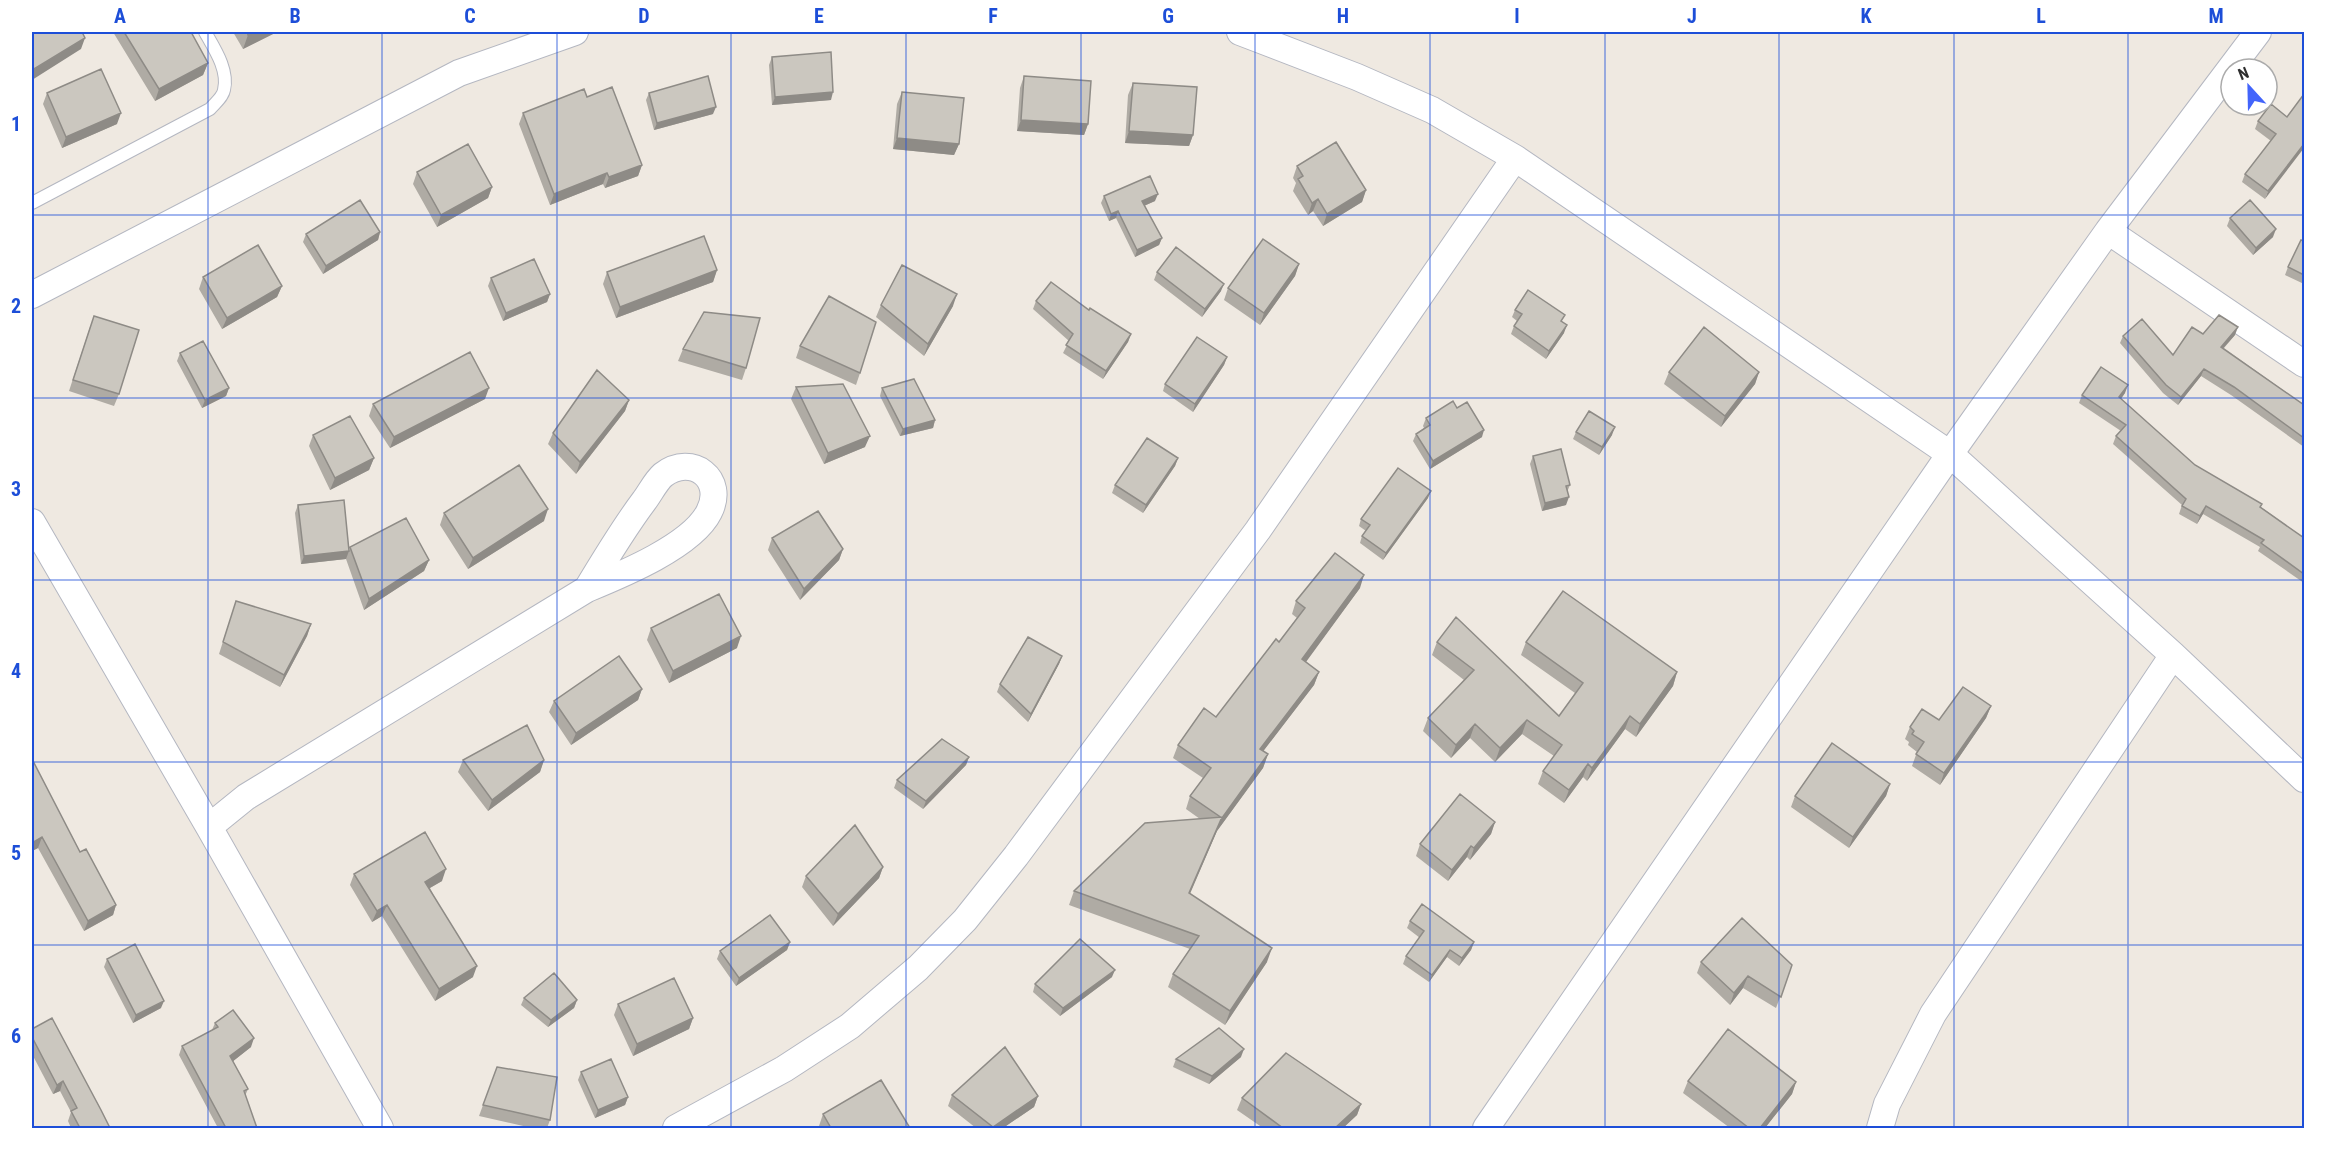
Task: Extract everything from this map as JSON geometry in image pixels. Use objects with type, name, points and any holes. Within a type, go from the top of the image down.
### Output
[{"type":"street","points":[[32,294],[459,73],[575,32]]},
{"type":"street","points":[[1240,32],[1357,77],[1432,110],[1515,158],[1950,454],[2173,655],[2304,779]]},
{"type":"street","points":[[1486,1128],[1950,454],[2108,231],[2258,32]]},
{"type":"street","points":[[676,1128],[784,1069],[850,1026],[918,968],[964,920],[1016,856],[1258,530],[1515,158]]},
{"type":"street","points":[[2108,231],[2304,364]]},
{"type":"street","points":[[209,827],[246,797],[587,589],[628,572],[693,533],[709,512],[714,495],[710,481],[702,471],[680,467],[662,476],[621,532],[587,589]]},
{"type":"street","points":[[32,522],[380,1128]]},
{"type":"street","points":[[1880,1128],[1887,1104],[1933,1014],[2173,655]]},
{"type":"lane","points":[[32,203],[210,109],[224,90],[224,77],[222,65],[205,32]]},
{"type":"building","points":[[32,32],[82,32],[85,38],[34,69],[32,66]]},
{"type":"building","points":[[124,32],[191,32],[208,63],[159,89]]},
{"type":"building","points":[[831,52],[833,92],[775,97],[772,57]]},
{"type":"building","points":[[101,69],[121,113],[66,137],[47,93]]},
{"type":"building","points":[[708,76],[716,107],[657,123],[649,93]]},
{"type":"building","points":[[1024,76],[1091,81],[1088,124],[1021,120]]},
{"type":"building","points":[[1133,83],[1197,87],[1193,135],[1129,131]]},
{"type":"building","points":[[612,87],[642,165],[609,177],[607,173],[554,194],[523,113],[584,89],[587,97]]},
{"type":"building","points":[[902,92],[964,98],[959,144],[897,138]]},
{"type":"building","points":[[2304,94],[2304,144],[2268,191],[2245,174],[2276,134],[2258,121],[2261,117],[2279,117],[2279,110],[2287,117]]},
{"type":"building","points":[[1336,142],[1366,190],[1327,214],[1318,199],[1312,203],[1298,179],[1303,176],[1297,166]]},
{"type":"building","points":[[468,144],[492,187],[441,215],[417,172]]},
{"type":"building","points":[[1150,176],[1158,194],[1142,201],[1162,238],[1137,250],[1118,211],[1111,214],[1104,196]]},
{"type":"building","points":[[360,200],[380,232],[326,266],[306,234]]},
{"type":"building","points":[[2250,200],[2276,229],[2256,248],[2230,218]]},
{"type":"building","points":[[704,236],[717,270],[620,307],[607,272]]},
{"type":"building","points":[[1263,239],[1299,264],[1264,313],[1228,288]]},
{"type":"building","points":[[2301,240],[2304,241],[2304,275],[2288,267]]},
{"type":"building","points":[[258,245],[282,286],[227,318],[203,277]]},
{"type":"building","points":[[1176,247],[1224,284],[1205,309],[1157,272]]},
{"type":"building","points":[[534,259],[550,294],[506,313],[491,278]]},
{"type":"building","points":[[902,265],[957,294],[928,344],[881,305]]},
{"type":"building","points":[[1051,282],[1089,310],[1090,308],[1131,334],[1106,371],[1066,345],[1073,334],[1036,301]]},
{"type":"building","points":[[1528,290],[1565,315],[1561,321],[1567,325],[1549,351],[1514,326],[1522,314],[1515,310]]},
{"type":"building","points":[[829,296],[876,322],[860,373],[800,346]]},
{"type":"building","points":[[704,312],[760,318],[746,368],[683,349]]},
{"type":"building","points":[[2219,315],[2238,327],[2221,347],[2304,405],[2304,438],[2234,387],[2204,369],[2181,397],[2166,385],[2123,336],[2142,319],[2173,355],[2192,327],[2203,334]]},
{"type":"building","points":[[94,316],[139,330],[119,394],[73,380]]},
{"type":"building","points":[[1704,327],[1759,372],[1725,416],[1669,372]]},
{"type":"building","points":[[1197,337],[1227,357],[1195,404],[1165,384]]},
{"type":"building","points":[[203,341],[229,388],[205,400],[180,353]]},
{"type":"building","points":[[470,352],[489,388],[394,437],[373,404]]},
{"type":"building","points":[[2101,367],[2128,385],[2119,397],[2195,465],[2262,504],[2260,507],[2304,538],[2304,574],[2261,543],[2264,540],[2206,506],[2200,516],[2182,506],[2186,499],[2116,436],[2126,425],[2082,395]]},
{"type":"building","points":[[597,370],[629,400],[580,462],[553,433]]},
{"type":"building","points":[[914,379],[935,420],[903,429],[882,388]]},
{"type":"building","points":[[843,384],[870,436],[828,453],[796,387]]},
{"type":"building","points":[[1453,401],[1457,408],[1467,402],[1484,430],[1433,461],[1416,434],[1430,425],[1426,418]]},
{"type":"building","points":[[1589,411],[1615,427],[1602,447],[1576,432]]},
{"type":"building","points":[[350,416],[374,458],[335,478],[313,435]]},
{"type":"building","points":[[1147,438],[1178,458],[1146,505],[1115,485]]},
{"type":"building","points":[[1561,449],[1570,485],[1566,486],[1569,497],[1545,503],[1533,456]]},
{"type":"building","points":[[519,465],[548,509],[473,558],[444,513]]},
{"type":"building","points":[[1398,468],[1431,491],[1386,553],[1362,536],[1370,525],[1361,519]]},
{"type":"building","points":[[344,500],[349,551],[304,556],[298,505]]},
{"type":"building","points":[[818,511],[843,549],[804,589],[772,538]]},
{"type":"building","points":[[406,518],[429,560],[369,599],[350,547]]},
{"type":"building","points":[[1335,553],[1364,575],[1302,659],[1319,672],[1260,749],[1268,754],[1222,818],[1190,796],[1211,768],[1178,745],[1204,708],[1216,717],[1276,639],[1279,642],[1305,608],[1296,601]]},
{"type":"building","points":[[1563,591],[1677,672],[1640,724],[1630,716],[1592,768],[1588,764],[1569,790],[1543,771],[1562,745],[1527,720],[1500,748],[1475,724],[1456,745],[1428,718],[1474,670],[1437,642],[1456,617],[1559,716],[1583,683],[1526,642]]},
{"type":"building","points":[[719,594],[741,636],[673,671],[651,628]]},
{"type":"building","points":[[236,601],[311,624],[284,675],[223,642]]},
{"type":"building","points":[[1028,637],[1062,656],[1031,714],[1000,684]]},
{"type":"building","points":[[619,656],[642,689],[576,733],[554,701]]},
{"type":"building","points":[[1963,687],[1991,706],[1944,773],[1916,754],[1924,742],[1912,734],[1914,731],[1910,727],[1922,709],[1939,720]]},
{"type":"building","points":[[527,725],[544,760],[492,800],[463,760]]},
{"type":"building","points":[[942,739],[969,757],[926,801],[897,780]]},
{"type":"building","points":[[1832,743],[1890,784],[1853,837],[1795,796]]},
{"type":"building","points":[[32,759],[80,852],[86,849],[116,905],[88,921],[42,837],[32,843]]},
{"type":"building","points":[[1460,794],[1495,822],[1474,848],[1471,846],[1452,870],[1420,844]]},
{"type":"building","points":[[1222,817],[1189,893],[1272,948],[1230,1011],[1173,974],[1199,936],[1074,891],[1145,823]]},
{"type":"building","points":[[855,825],[883,867],[838,914],[806,876]]},
{"type":"building","points":[[425,832],[446,869],[425,882],[477,966],[439,989],[387,905],[377,911],[354,874]]},
{"type":"building","points":[[1422,904],[1474,942],[1462,958],[1450,950],[1432,975],[1406,956],[1424,931],[1410,921]]},
{"type":"building","points":[[770,915],[790,942],[739,978],[720,951]]},
{"type":"building","points":[[1742,918],[1792,965],[1781,997],[1748,976],[1734,993],[1701,962]]},
{"type":"building","points":[[1080,939],[1115,970],[1063,1008],[1035,984]]},
{"type":"building","points":[[135,944],[164,1001],[136,1015],[107,959]]},
{"type":"building","points":[[554,973],[577,1000],[551,1020],[524,998]]},
{"type":"building","points":[[674,978],[693,1018],[637,1044],[618,1004]]},
{"type":"building","points":[[233,1010],[254,1038],[230,1056],[248,1089],[244,1091],[257,1128],[226,1128],[182,1046],[218,1027],[215,1023]]},
{"type":"building","points":[[52,1018],[110,1128],[80,1128],[71,1111],[77,1108],[63,1081],[57,1085],[32,1037],[32,1029]]},
{"type":"building","points":[[1219,1028],[1244,1049],[1212,1076],[1176,1059]]},
{"type":"building","points":[[1728,1029],[1796,1082],[1760,1128],[1749,1128],[1688,1081]]},
{"type":"building","points":[[1005,1047],[1038,1096],[993,1127],[952,1095]]},
{"type":"building","points":[[1286,1053],[1361,1104],[1335,1128],[1283,1128],[1242,1098]]},
{"type":"building","points":[[611,1059],[628,1097],[598,1110],[581,1072]]},
{"type":"building","points":[[497,1067],[557,1077],[550,1120],[483,1105]]},
{"type":"building","points":[[881,1080],[910,1128],[831,1128],[823,1114]]}]
